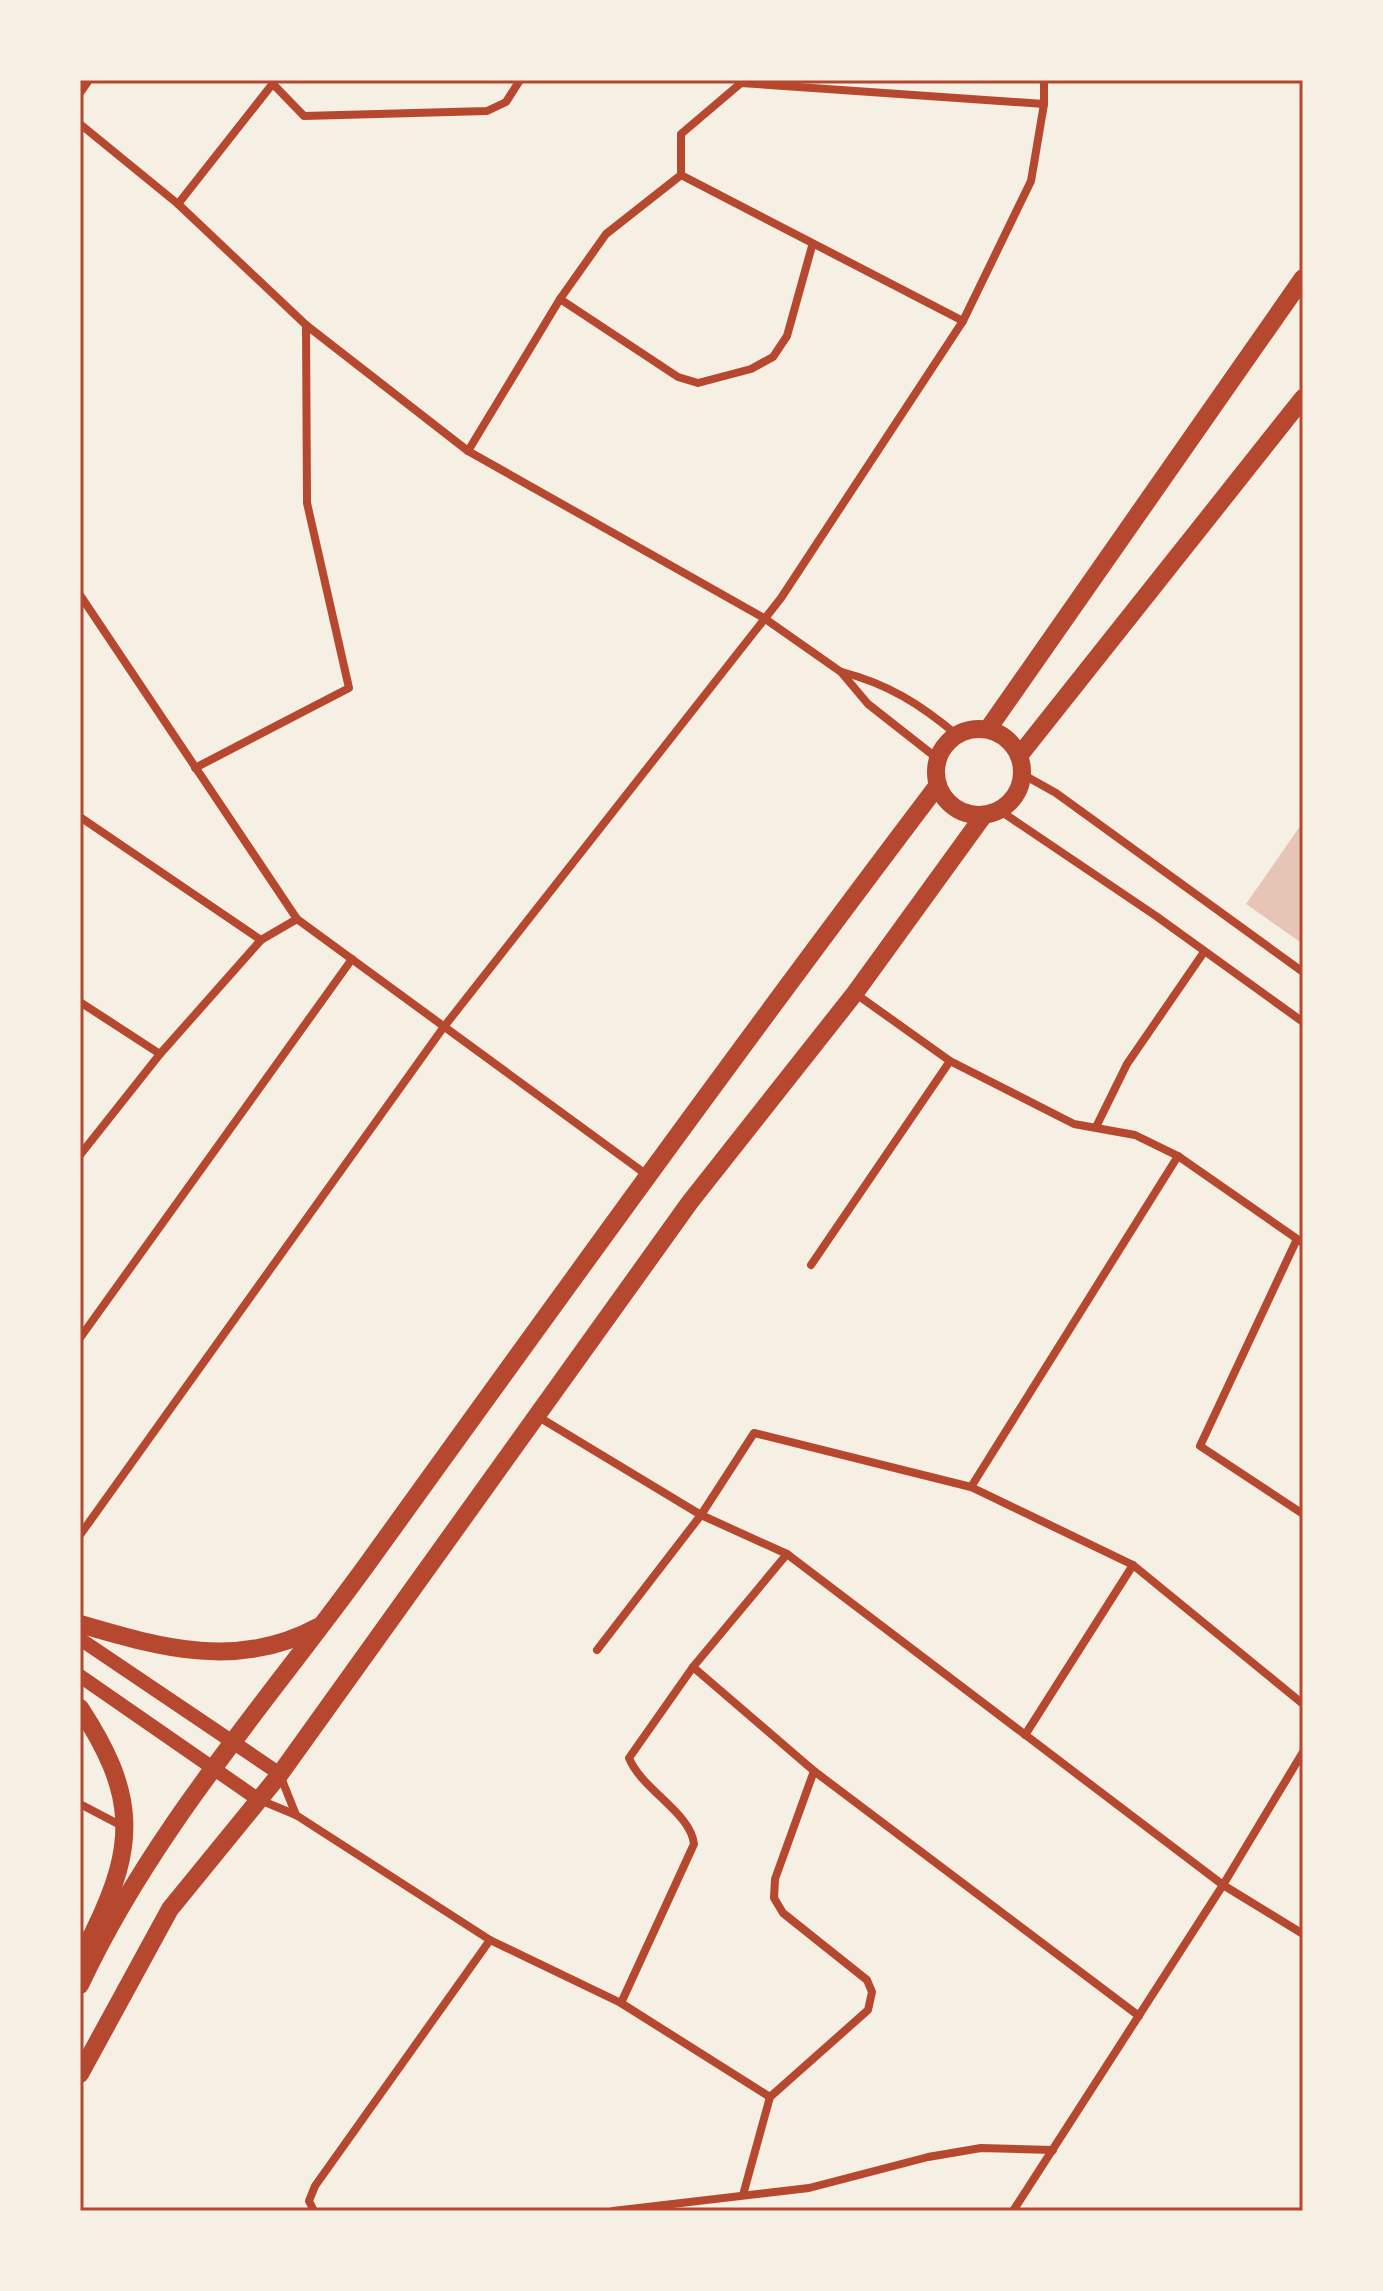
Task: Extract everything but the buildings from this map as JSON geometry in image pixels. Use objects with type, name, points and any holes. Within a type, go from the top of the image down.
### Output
[{"type":"main road","points":[[988,729],[1303,278]]},
{"type":"main road","points":[[80,2074],[170,1909],[280,1774],[690,1202],[855,993],[991,812],[1011,801],[1021,765],[1303,398]]},
{"type":"main road","points":[[991,812],[964,812],[948,801],[938,785],[938,759],[945,746],[957,735],[972,729],[988,729],[1007,739],[1021,765]]},
{"type":"main road","points":[[80,1951],[134,1883],[233,1743],[324,1623],[647,1175],[938,785]]},
{"type":"main road","points":[[80,1624],[180,1648],[236,1652],[288,1643],[324,1623]]},
{"type":"main road","points":[[80,1708],[114,1768],[125,1828],[123,1861],[115,1888],[94,1931]]},
{"type":"main road","points":[[80,1985],[134,1883]]},
{"type":"street","points":[[80,93],[89,80]]},
{"type":"street","points":[[178,204],[274,82],[304,116],[487,111],[506,102],[520,80]]},
{"type":"street","points":[[80,1535],[443,1028],[781,598],[963,321],[1031,181],[1044,104],[1044,80]]},
{"type":"street","points":[[681,175],[681,134],[741,83],[840,85],[1044,104]]},
{"type":"street","points":[[80,124],[178,204],[306,325],[468,451],[764,618],[841,672],[868,704],[938,759]]},
{"type":"street","points":[[681,175],[812,246],[963,321]]},
{"type":"street","points":[[468,451],[560,299],[606,234],[681,175]]},
{"type":"street","points":[[560,299],[678,377],[698,383],[751,369],[773,357],[787,336],[812,246]]},
{"type":"street","points":[[195,768],[349,688],[307,503],[306,325]]},
{"type":"street","points":[[80,595],[297,919],[647,1175]]},
{"type":"street","points":[[841,672],[893,689],[921,705],[957,735]]},
{"type":"street","points":[[1021,765],[1303,972]]},
{"type":"street","points":[[991,812],[1204,952],[1303,1022]]},
{"type":"street","points":[[80,817],[261,940]]},
{"type":"street","points":[[80,1155],[160,1054],[261,940],[297,919]]},
{"type":"street","points":[[1096,1127],[1127,1064],[1204,952]]},
{"type":"street","points":[[80,1338],[352,959]]},
{"type":"street","points":[[855,993],[950,1061],[1074,1124],[1135,1135],[1178,1156],[1300,1241],[1200,1446],[1303,1514]]},
{"type":"street","points":[[80,1002],[160,1054]]},
{"type":"street","points":[[811,1265],[950,1061]]},
{"type":"street","points":[[971,1487],[1178,1156]]},
{"type":"street","points":[[536,1416],[701,1515],[787,1554],[1223,1885],[1303,1934]]},
{"type":"street","points":[[597,1650],[701,1515],[754,1433],[971,1487],[1133,1565],[1303,1704]]},
{"type":"street","points":[[621,2003],[694,1844],[687,1826],[635,1772],[629,1758],[693,1667],[787,1554]]},
{"type":"street","points":[[1025,1735],[1133,1565]]},
{"type":"street","points":[[80,1639],[280,1774],[296,1815]]},
{"type":"street","points":[[693,1667],[814,1771],[1139,2016]]},
{"type":"street","points":[[80,1676],[259,1800],[296,1815],[490,1940],[621,2003],[770,2097]]},
{"type":"street","points":[[1013,2211],[1223,1885],[1303,1752]]},
{"type":"street","points":[[743,2195],[770,2097],[868,2010],[872,1992],[867,1980],[783,1913],[774,1898],[775,1879],[814,1771]]},
{"type":"street","points":[[80,1804],[125,1828]]},
{"type":"street","points":[[314,2211],[309,2201],[315,2186],[490,1940]]},
{"type":"street","points":[[613,2211],[809,2188],[928,2157],[981,2148],[1053,2150]]}]
